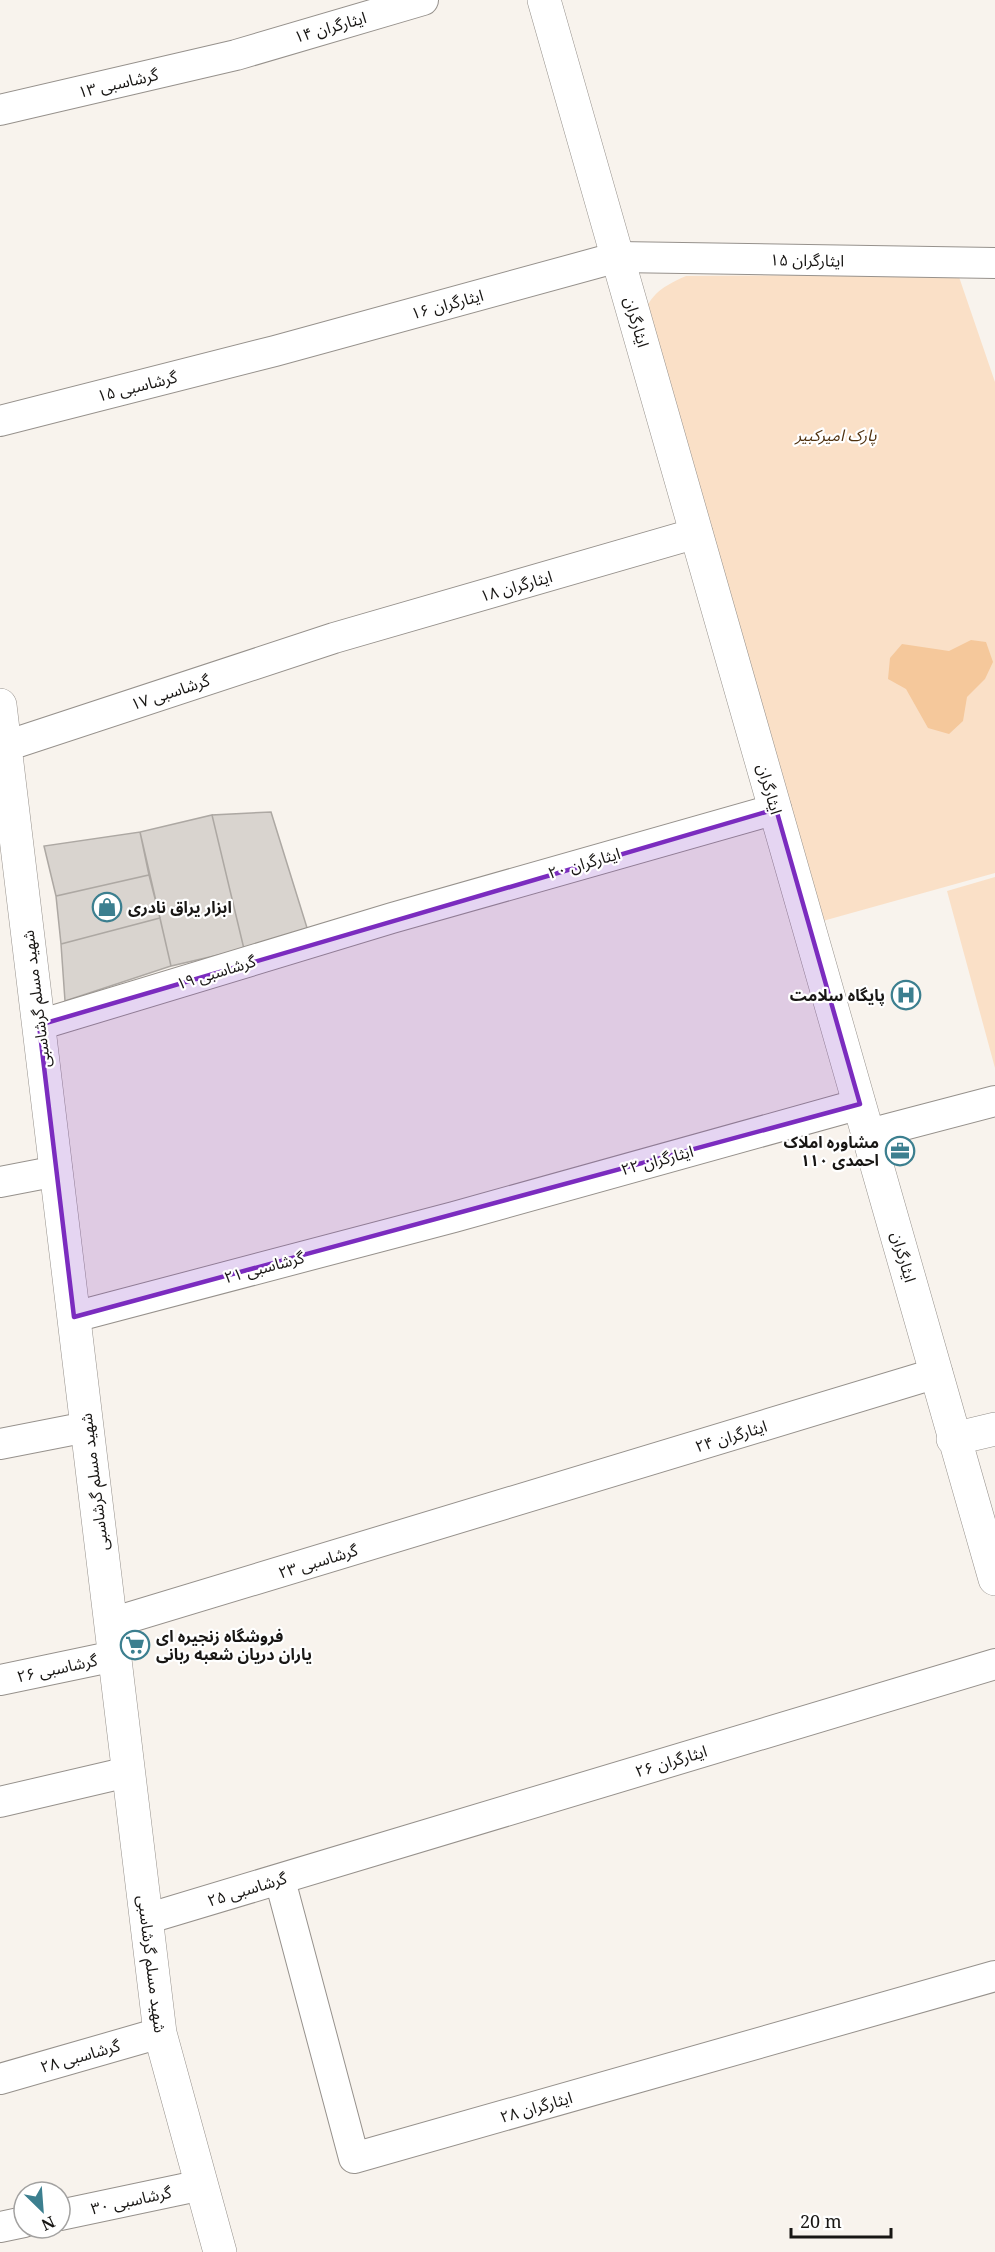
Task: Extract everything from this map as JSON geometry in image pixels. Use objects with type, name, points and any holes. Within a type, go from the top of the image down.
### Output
[{"type":"street","name":"ایثارگران ۱۴","points":[[236,55],[423,0]]},
{"type":"street","name":"ایثارگران","points":[[550,1],[618,257],[937,1373],[953,1439],[995,1579]]},
{"type":"street","name":"گرشاسبی ۱۳","points":[[0,111],[236,55]]},
{"type":"street","name":"ایثارگران ۱۵","points":[[618,257],[995,263]]},
{"type":"street","name":"ایثارگران ۱۶","points":[[275,351],[618,257]]},
{"type":"street","name":"گرشاسبی ۱۵","points":[[0,422],[275,351]]},
{"type":"street","name":"ایثارگران ۱۸","points":[[334,638],[697,533]]},
{"type":"street","name":"گرشاسبی ۱۷","points":[[3,750],[334,638]]},
{"type":"street","name":"شهید مسلم گرشاسبی","points":[[0,705],[3,750],[57,1171],[160,2033],[220,2252]]},
{"type":"street","name":"ایثارگران ۲۰","points":[[392,918],[776,809]]},
{"type":"street","name":"گرشاسبی ۱۹","points":[[39,1025],[392,918]]},
{"type":"street","name":"ایثارگران ۲۲","points":[[454,1217],[864,1119],[995,1101]]},
{"type":"street","points":[[0,1182],[57,1171]]},
{"type":"street","name":"گرشاسبی ۲۱","points":[[74,1317],[454,1217]]},
{"type":"street","name":"ایثارگران ۲۴","points":[[526,1499],[937,1373]]},
{"type":"street","points":[[0,1444],[87,1427]]},
{"type":"street","points":[[953,1439],[995,1429]]},
{"type":"street","name":"گرشاسبی ۲۳","points":[[111,1623],[526,1499]]},
{"type":"street","name":"گرشاسبی ۲۶","points":[[0,1680],[115,1656]]},
{"type":"street","name":"ایثارگران ۲۶","points":[[347,1858],[995,1664]]},
{"type":"street","points":[[0,1802],[128,1772]]},
{"type":"street","name":"گرشاسبی ۲۵","points":[[146,1919],[347,1858]]},
{"type":"street","name":"ایثارگران ۲۸","points":[[280,1880],[354,2158],[995,1976]]},
{"type":"street","name":"گرشاسبی ۲۸","points":[[0,2079],[160,2033]]},
{"type":"street","name":"گرشاسبی ۳۰","points":[[72,2212],[202,2185]]},
{"type":"highlighted area","points":[[776,809],[860,1104],[74,1317],[39,1025]]},
{"type":"green space","name":"پارک امیرکبیر","points":[[958,274],[995,382],[995,873],[812,924],[638,324],[651,299],[661,289],[686,276]]},
{"type":"green space","points":[[995,877],[995,1068],[947,891]]},
{"type":"shaded area","points":[[971,640],[986,642],[993,662],[985,679],[967,697],[963,721],[949,734],[928,728],[906,689],[888,679],[890,658],[902,644],[949,651]]},
{"type":"building","points":[[271,812],[308,931],[244,949],[212,815]]},
{"type":"building","points":[[212,815],[244,949],[171,966],[140,832]]},
{"type":"building","points":[[140,832],[149,875],[56,896],[44,846]]},
{"type":"building","name":"ابزار یراق نادری","points":[[149,875],[160,918],[61,944],[56,896]]},
{"type":"building","points":[[160,918],[171,966],[65,1001],[61,944]]},
{"type":"place","name":"ابزار یراق نادری","points":[[107,907]]},
{"type":"place","name":"پایگاه سلامت","points":[[906,995]]},
{"type":"place","name":"مشاوره املاک ۱۱۰ احمدی","points":[[900,1151]]},
{"type":"place","name":"فروشگاه زنجیره ای یاران دریان شعبه ربانی","points":[[135,1645]]}]
